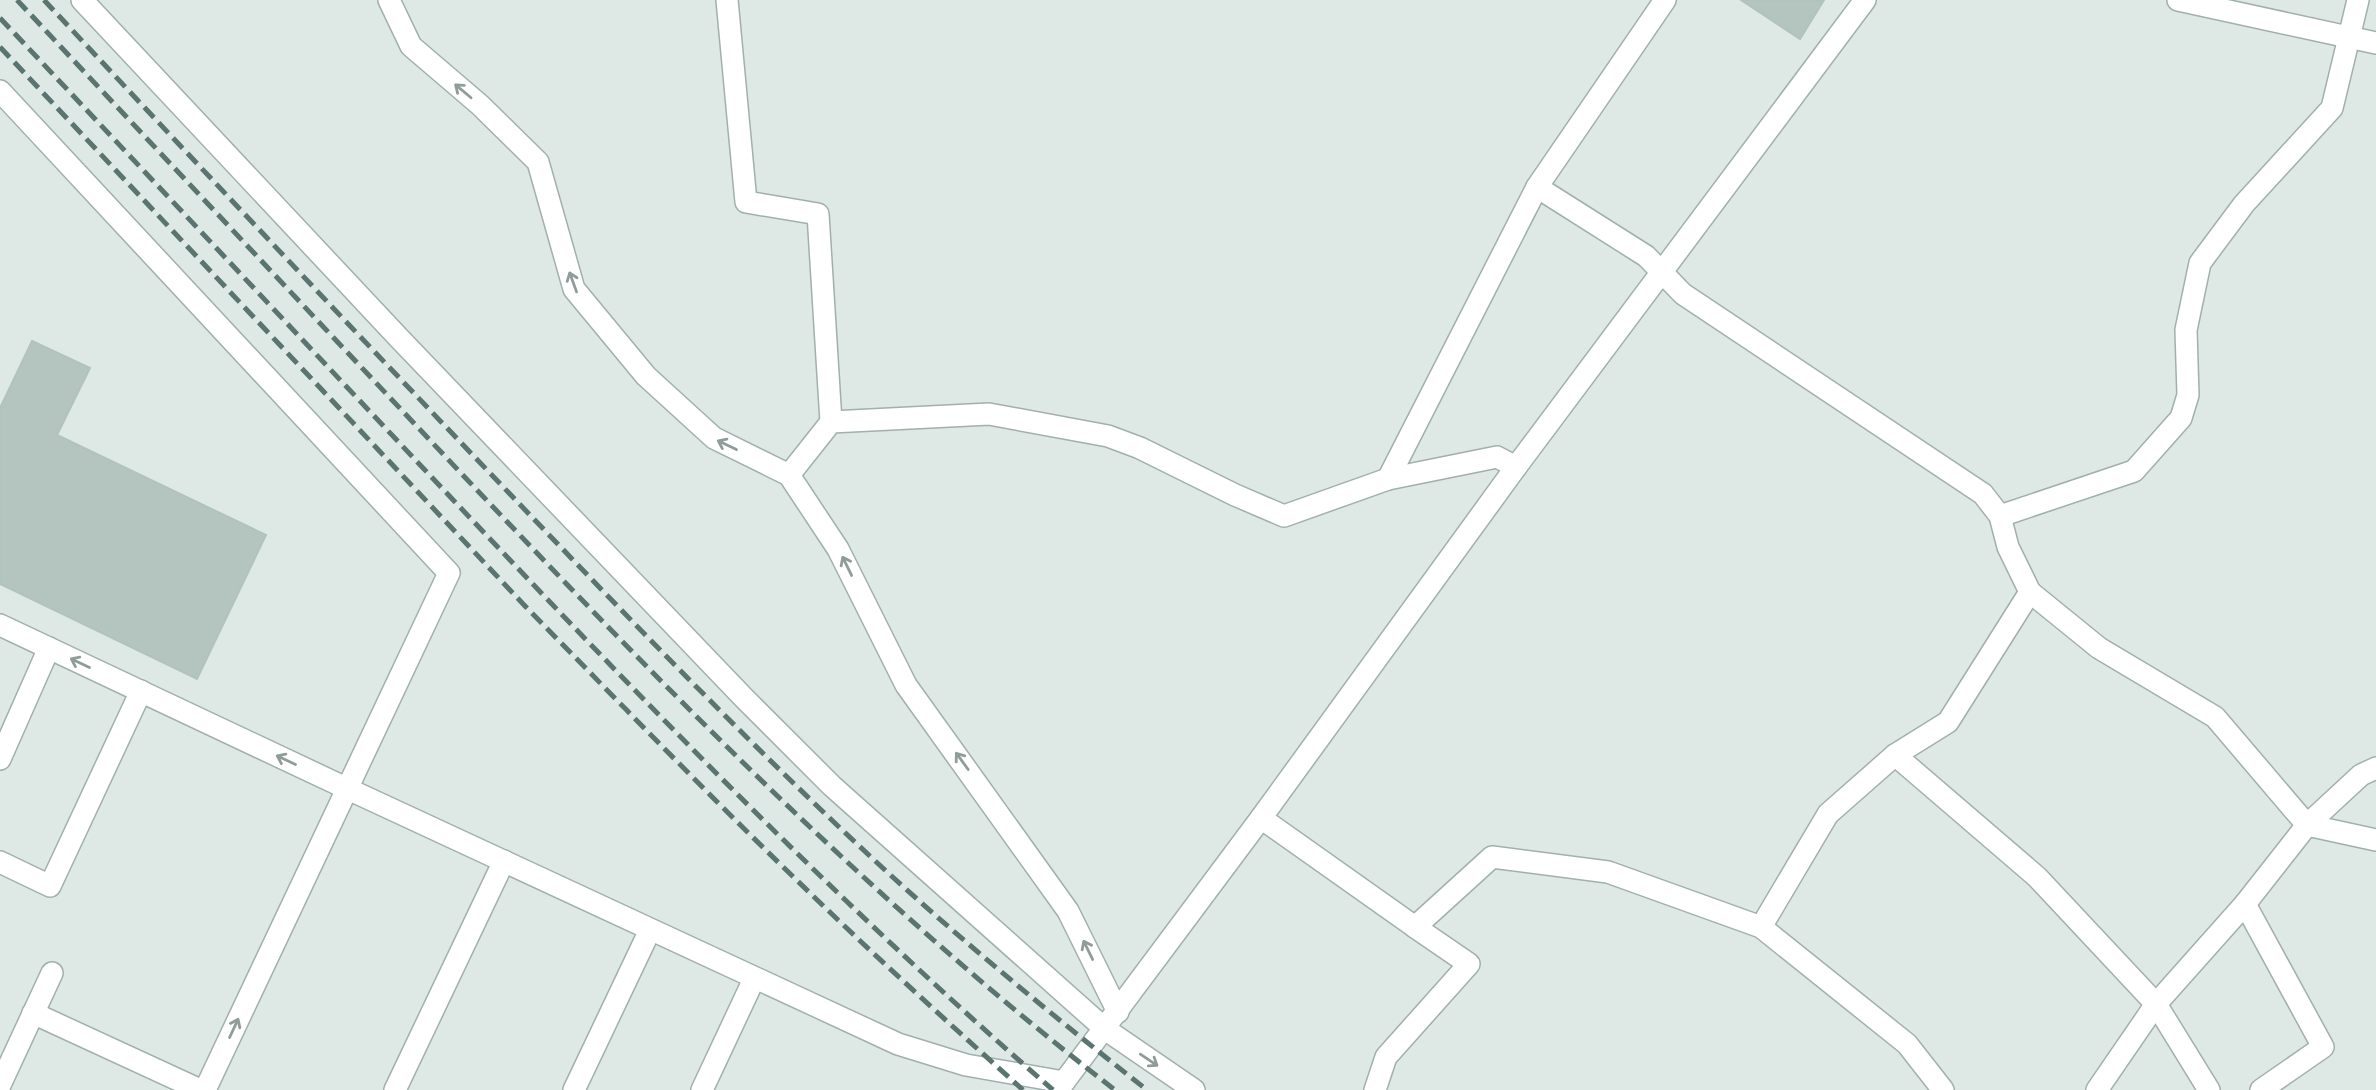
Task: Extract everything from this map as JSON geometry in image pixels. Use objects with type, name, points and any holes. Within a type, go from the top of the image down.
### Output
[{"type":"street","points":[[82,0],[407,347],[832,786],[1105,1029],[1194,1090]]},
{"type":"street","points":[[389,0],[411,47],[480,105],[538,162],[574,289],[646,376],[714,438],[789,475],[838,549],[906,685],[1068,911],[1118,1012]]},
{"type":"street","points":[[727,0],[746,202],[818,215],[831,422],[789,475]]},
{"type":"street","points":[[1388,479],[1537,187],[1665,0]]},
{"type":"street","points":[[0,625],[898,1044],[966,1065],[1061,1086],[1261,818],[1516,467],[1865,0]]},
{"type":"street","points":[[2178,0],[2376,43]]},
{"type":"street","points":[[2000,516],[2134,471],[2182,418],[2188,395],[2186,330],[2200,263],[2244,204],[2332,108],[2358,0]]},
{"type":"street","points":[[0,91],[449,573],[203,1090],[33,1013]]},
{"type":"street","points":[[1537,187],[1646,256],[1684,294],[1983,494],[2000,516],[2008,547],[2030,592],[2099,648],[2215,717],[2307,825],[2376,840]]},
{"type":"street","points":[[831,422],[989,414],[1108,436],[1140,448],[1284,516],[1388,479],[1497,457],[1516,467]]},
{"type":"street","points":[[1761,927],[1828,814],[1895,755],[1948,722],[2030,592]]},
{"type":"street","points":[[0,759],[49,648]]},
{"type":"street","points":[[0,862],[50,886],[141,691]]},
{"type":"street","points":[[1895,755],[2037,877],[2156,1004],[2209,1090]]},
{"type":"street","points":[[2097,1090],[2156,1004],[2245,904],[2307,825],[2361,775],[2376,768]]},
{"type":"street","points":[[1261,818],[1469,964],[1386,1057],[1375,1090]]},
{"type":"street","points":[[1415,927],[1492,857],[1608,872],[1761,927],[1907,1044],[1943,1090]]},
{"type":"street","points":[[396,1090],[504,861]]},
{"type":"street","points":[[2245,904],[2323,1047],[2261,1090]]},
{"type":"street","points":[[574,1090],[650,930]]},
{"type":"street","points":[[0,1085],[52,973]]},
{"type":"street","points":[[702,1090],[754,979]]},
{"type":"building","points":[[1741,0],[1824,0],[1800,39]]},
{"type":"building","points":[[32,341],[90,368],[57,435],[266,535],[197,679],[0,584],[0,408]]},
{"type":"railway","points":[[17,0],[459,471],[695,715],[857,871],[1027,1020],[1115,1090]]},
{"type":"railway","points":[[44,0],[467,449],[756,747],[962,939],[1147,1090]]},
{"type":"railway","points":[[0,18],[663,719],[893,946],[1053,1090]]},
{"type":"railway","points":[[0,47],[525,606],[737,822],[915,992],[1023,1090]]}]
